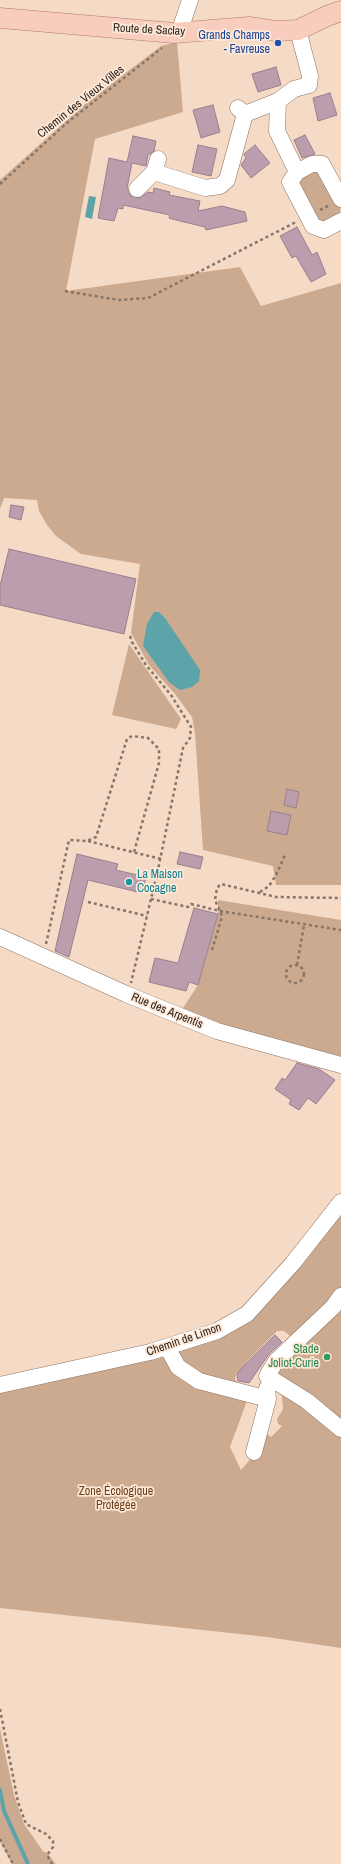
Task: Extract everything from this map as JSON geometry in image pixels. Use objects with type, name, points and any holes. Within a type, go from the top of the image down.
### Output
[{"type":"main road","name":"Route de Saclay","points":[[0,18],[176,33],[249,27],[276,31],[298,30],[341,11]]},
{"type":"street","points":[[176,33],[190,0]]},
{"type":"street","points":[[137,189],[156,165],[205,188],[220,186],[227,180],[241,111],[278,101],[294,90],[309,85],[310,76],[298,30]]},
{"type":"street","points":[[278,101],[277,131],[297,172]]},
{"type":"street","points":[[338,201],[322,164],[312,164],[297,172],[290,182],[313,226],[324,230],[341,221]]},
{"type":"street","name":"Rue des Arpentis","points":[[0,937],[126,994],[217,1031],[341,1065]]},
{"type":"street","name":"Chemin de Limon","points":[[0,1384],[150,1352],[217,1331],[246,1314],[294,1263],[341,1202]]},
{"type":"street","points":[[254,1452],[268,1399],[267,1376],[276,1361],[333,1307],[341,1296]]},
{"type":"street","points":[[167,1347],[178,1367],[199,1381],[268,1399]]},
{"type":"street","points":[[267,1376],[307,1402],[341,1429]]},
{"type":"path","name":"Chemin des Vieux Villes","points":[[0,184],[68,122],[166,45],[176,33]]},
{"type":"path","points":[[65,291],[120,300],[148,298],[338,201]]},
{"type":"path","points":[[126,994],[131,983],[161,859],[184,748],[190,738],[191,727],[171,695],[146,665],[130,636]]},
{"type":"path","points":[[87,841],[96,837],[127,739],[132,736],[148,738],[159,749],[159,763],[134,852]]},
{"type":"path","points":[[42,956],[48,941],[69,840],[87,841],[161,859]]},
{"type":"path","points":[[260,893],[269,886],[285,855]]},
{"type":"path","points":[[212,950],[221,920],[220,911],[215,900],[217,888],[220,884],[292,898],[341,898]]},
{"type":"path","points":[[151,899],[188,907],[191,904],[220,911],[341,930]]},
{"type":"path","points":[[88,902],[147,916]]},
{"type":"path","points":[[297,965],[304,925]]},
{"type":"path","points":[[297,965],[301,967],[304,975],[299,982],[291,982],[286,976],[286,972],[290,966],[297,965]]},
{"type":"path","points":[[0,1709],[18,1802],[26,1824],[46,1834],[53,1841],[52,1847],[47,1855],[52,1864]]},
{"type":"path","points":[[0,1840],[13,1864]]},
{"type":"green space","points":[[177,42],[183,112],[95,139],[66,291],[240,267],[261,306],[341,283],[341,885],[276,885],[273,866],[203,850],[195,733],[192,717],[175,694],[149,665],[131,633],[140,564],[81,554],[56,536],[47,525],[39,511],[37,500],[4,498],[0,509],[0,180],[85,104],[161,46]]},
{"type":"green space","points":[[317,171],[341,205],[340,213],[321,224],[297,182],[302,175]]},
{"type":"green space","points":[[129,644],[181,719],[176,729],[112,715]]},
{"type":"green space","points":[[218,900],[341,920],[341,1060],[214,1024],[181,1011],[198,985],[218,914]]},
{"type":"green space","name":"Zone Écologique Protégée","points":[[341,1215],[341,1291],[294,1339],[284,1331],[277,1331],[246,1363],[246,1368],[242,1368],[237,1372],[235,1379],[248,1398],[230,1447],[241,1470],[266,1441],[261,1436],[264,1432],[271,1437],[282,1426],[278,1424],[277,1419],[283,1409],[282,1396],[285,1392],[275,1374],[341,1300],[341,1648],[267,1637],[0,1608],[0,1389],[176,1350],[219,1334],[331,1220]]},
{"type":"green space","points":[[0,1729],[14,1795],[24,1824],[43,1851],[47,1853],[56,1864],[12,1864],[0,1841]]},
{"type":"water","points":[[89,196],[96,197],[92,219],[85,217]]},
{"type":"water","points":[[154,612],[159,612],[165,618],[200,670],[199,681],[192,687],[180,690],[169,682],[143,646],[147,624]]},
{"type":"building","points":[[276,67],[281,85],[258,92],[252,74]]},
{"type":"building","points":[[330,93],[337,115],[318,121],[313,98]]},
{"type":"building","points":[[213,105],[220,132],[201,138],[193,110]]},
{"type":"building","points":[[305,135],[315,154],[302,158],[294,140]]},
{"type":"building","points":[[133,136],[156,141],[154,151],[148,155],[146,166],[132,163],[127,188],[131,196],[140,198],[148,192],[153,193],[154,188],[170,192],[169,195],[200,201],[198,211],[222,206],[245,212],[247,221],[206,230],[205,227],[169,218],[170,215],[123,205],[123,209],[118,208],[114,221],[98,218],[109,158],[127,162]]},
{"type":"building","points":[[198,145],[217,149],[211,176],[192,172]]},
{"type":"building","points":[[255,145],[270,163],[251,178],[241,165],[246,158],[244,154]]},
{"type":"building","points":[[297,227],[312,255],[317,252],[326,274],[311,282],[296,256],[292,258],[280,236]]},
{"type":"building","points":[[11,505],[24,507],[21,520],[9,517]]},
{"type":"building","points":[[9,549],[136,579],[124,634],[0,605],[0,586]]},
{"type":"building","points":[[287,789],[299,792],[296,808],[284,805]]},
{"type":"building","points":[[271,811],[291,815],[287,835],[267,831]]},
{"type":"building","points":[[180,852],[203,857],[200,869],[177,864]]},
{"type":"building","points":[[77,854],[118,864],[116,870],[146,877],[142,893],[88,880],[69,957],[55,951]]},
{"type":"building","points":[[194,908],[218,914],[198,985],[189,982],[186,991],[149,982],[155,958],[178,963]]},
{"type":"building","points":[[297,1063],[319,1069],[335,1080],[316,1104],[308,1098],[299,1110],[289,1104],[291,1100],[275,1089],[282,1078],[285,1080]]},
{"type":"building","points":[[275,1335],[282,1342],[269,1354],[249,1383],[238,1381],[238,1372]]},
{"type":"waterway","points":[[0,1790],[4,1811],[28,1864]]},
{"type":"place","name":"Grands Champs - Favreuse","points":[[278,43]]},
{"type":"place","name":"La Maison Cocagne","points":[[129,882]]},
{"type":"place","name":"Stade Joliot-Curie","points":[[327,1357]]}]
